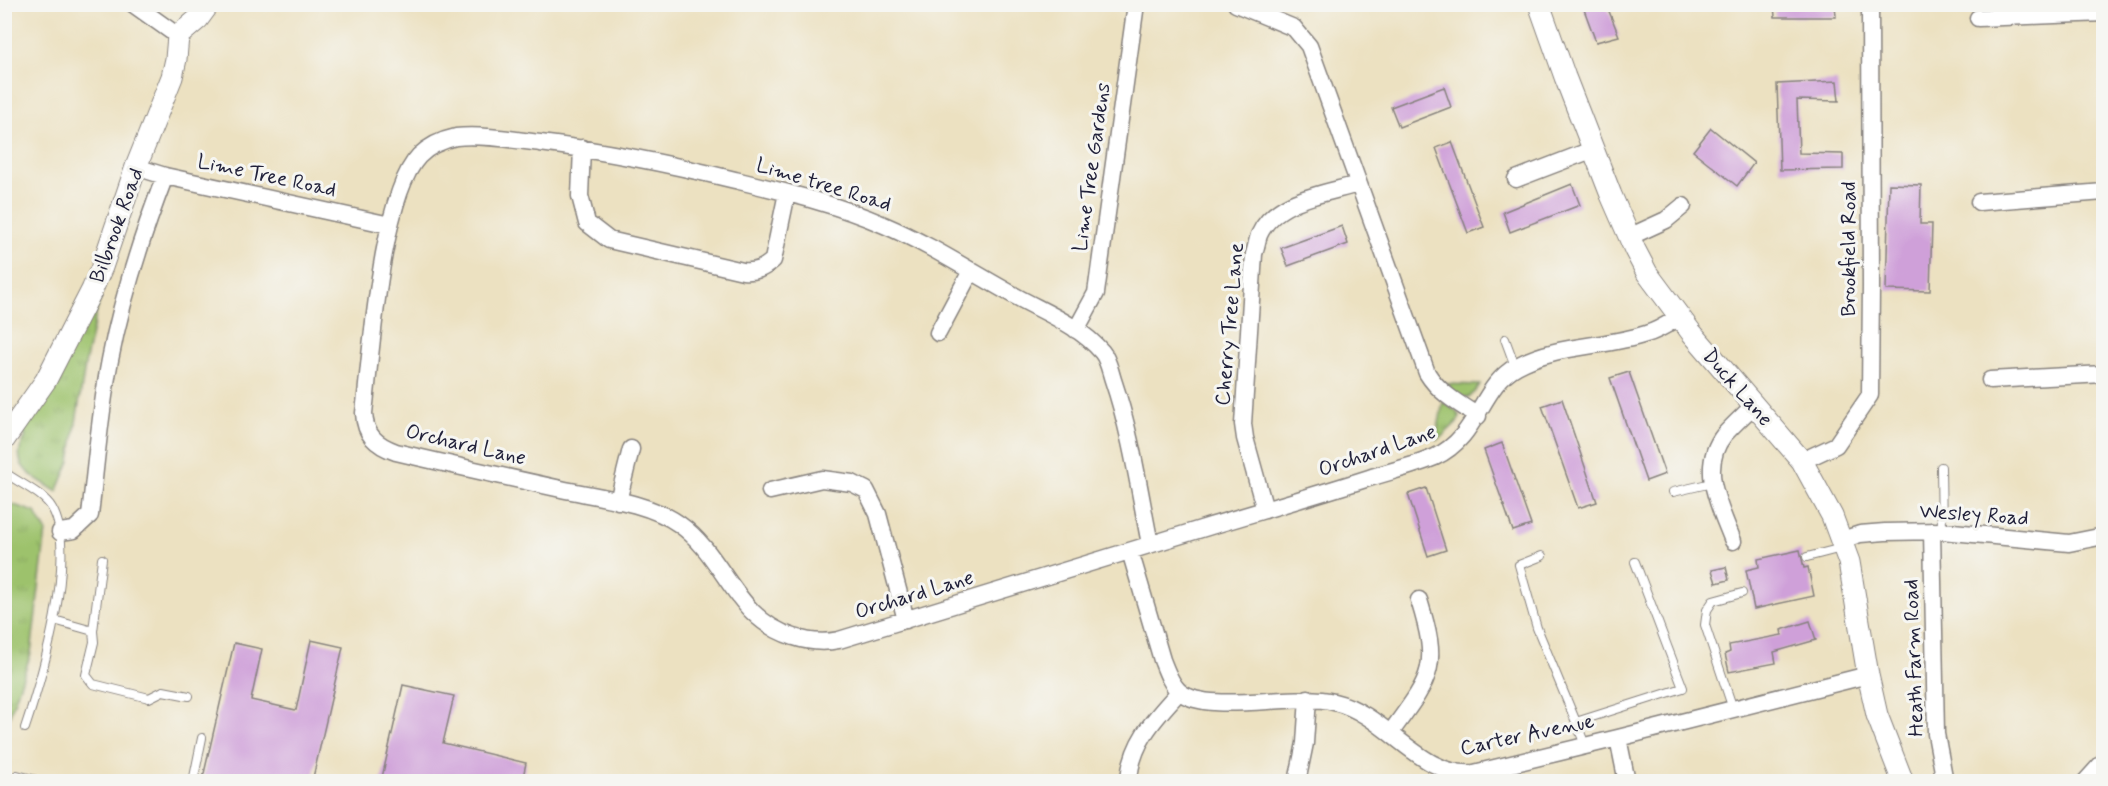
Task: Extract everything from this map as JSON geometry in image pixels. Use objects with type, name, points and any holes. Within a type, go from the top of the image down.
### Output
[{"type":"street","points":[[133,4],[178,36],[198,19],[208,4]]},
{"type":"street","name":"Lime Tree Gardens","points":[[1076,330],[1096,293],[1136,4]]},
{"type":"street","points":[[1236,4],[1294,28],[1309,46],[1432,382],[1478,416]]},
{"type":"street","name":"Duck Lane","points":[[1539,4],[1565,77],[1629,237],[1647,273],[1679,317],[1802,461],[1832,516],[1843,545],[1854,588],[1877,715],[1903,782]]},
{"type":"street","name":"Brookfield Road","points":[[1802,461],[1836,445],[1870,395],[1872,285],[1870,4]]},
{"type":"street","points":[[1978,18],[2103,13]]},
{"type":"street","name":"Bilbrook Road","points":[[4,440],[46,380],[102,267],[136,167],[172,77],[178,36]]},
{"type":"street","name":"Lime tree Road","points":[[390,225],[401,189],[409,170],[419,156],[431,146],[459,137],[507,139],[644,158],[813,200],[884,225],[934,249],[1076,330],[1104,353],[1121,405],[1150,544]]},
{"type":"street","points":[[582,148],[580,196],[587,223],[609,240],[743,272],[755,272],[765,268],[772,260],[787,193]]},
{"type":"street","points":[[1516,179],[1594,149]]},
{"type":"street","name":"Lime Tree Road","points":[[136,167],[165,176],[390,225]]},
{"type":"street","name":"Bilbrook Road","points":[[60,532],[74,530],[90,515],[110,360],[130,277],[165,176]]},
{"type":"street","name":"Cherry Tree Lane","points":[[1265,510],[1243,424],[1254,254],[1260,235],[1268,221],[1284,208],[1358,184]]},
{"type":"street","points":[[1979,202],[2103,192]]},
{"type":"street","points":[[1629,237],[1666,220],[1683,206]]},
{"type":"street","name":"Orchard Lane","points":[[390,225],[364,413],[365,425],[371,437],[382,447],[396,452],[618,501],[662,514],[693,536],[751,612],[767,625],[785,635],[817,642],[831,642],[906,620],[1434,457],[1451,448],[1463,437],[1478,416],[1491,391],[1515,366],[1562,350],[1648,334],[1679,317]]},
{"type":"street","points":[[938,333],[972,272]]},
{"type":"street","points":[[1990,380],[2103,374]]},
{"type":"street","points":[[1733,541],[1712,483],[1712,459],[1724,435],[1754,405]]},
{"type":"street","points":[[618,501],[631,449]]},
{"type":"street","points":[[770,491],[822,479],[852,483],[866,490],[878,514],[906,620]]},
{"type":"street","name":"Wesley Road","points":[[1843,545],[1851,537],[1860,534],[1885,532],[1937,531],[2069,543],[2103,536]]},
{"type":"street","name":"Heath Farm Road","points":[[1937,531],[1936,734],[1945,782]]},
{"type":"street","points":[[1129,782],[1132,759],[1138,744],[1155,718],[1179,692],[1162,660],[1130,551]]},
{"type":"street","points":[[1391,732],[1420,692],[1427,677],[1432,656],[1429,633],[1419,600]]},
{"type":"street","name":"Carter Avenue","points":[[1179,692],[1208,702],[1308,698],[1333,701],[1352,707],[1391,732],[1425,760],[1462,778],[1474,773],[1868,675]]},
{"type":"street","points":[[1297,782],[1305,743],[1308,698]]},
{"type":"street","points":[[1618,738],[1627,782]]},
{"type":"street","points":[[2085,782],[2103,761]]},
{"type":"lane","points":[[1505,339],[1515,366]]},
{"type":"lane","points":[[1937,531],[1941,466]]},
{"type":"lane","points":[[4,472],[37,494],[52,508],[60,532],[61,553],[54,620],[46,660],[25,728]]},
{"type":"lane","points":[[1673,492],[1712,483]]},
{"type":"lane","points":[[1807,557],[1834,550],[1843,545]]},
{"type":"lane","points":[[1542,556],[1519,565],[1537,628],[1585,745]]},
{"type":"lane","points":[[102,559],[93,631],[94,642],[86,675],[93,684],[149,698],[163,691],[189,696]]},
{"type":"lane","points":[[1576,722],[1683,688],[1635,562]]},
{"type":"lane","points":[[1733,709],[1706,625],[1707,610],[1713,601],[1742,593]]},
{"type":"lane","points":[[54,620],[93,631]]},
{"type":"lane","points":[[193,782],[202,738]]},
{"type":"lane","points":[[7,782],[17,775],[44,782]]},
{"type":"green space","points":[[102,288],[86,359],[70,461],[57,492],[32,476],[21,464],[19,456],[26,436],[20,432]]},
{"type":"green space","points":[[1447,384],[1480,385],[1470,397],[1462,397],[1451,390]]},
{"type":"green space","points":[[1443,402],[1456,411],[1460,417],[1438,440],[1436,439]]},
{"type":"green space","points":[[5,502],[35,512],[46,531],[31,653],[5,729]]},
{"type":"building","points":[[1582,4],[1606,4],[1619,36],[1596,42]]},
{"type":"building","points":[[1774,4],[1835,4],[1836,17],[1775,17]]},
{"type":"building","points":[[1837,81],[1839,101],[1797,100],[1799,153],[1843,154],[1843,169],[1780,170],[1777,84]]},
{"type":"building","points":[[1444,87],[1451,107],[1399,127],[1391,107]]},
{"type":"building","points":[[1711,128],[1754,163],[1737,186],[1693,151]]},
{"type":"building","points":[[1452,142],[1484,227],[1468,233],[1436,148]]},
{"type":"building","points":[[1572,184],[1580,205],[1510,232],[1503,212]]},
{"type":"building","points":[[1889,184],[1921,185],[1920,224],[1932,224],[1930,291],[1886,290]]},
{"type":"building","points":[[1342,226],[1348,244],[1288,266],[1281,248]]},
{"type":"building","points":[[1629,372],[1665,474],[1646,481],[1610,378]]},
{"type":"building","points":[[1562,399],[1597,502],[1578,508],[1542,406]]},
{"type":"building","points":[[1502,443],[1531,525],[1513,531],[1484,450]]},
{"type":"building","points":[[1426,488],[1446,550],[1428,556],[1408,494]]},
{"type":"building","points":[[1800,550],[1804,568],[1808,567],[1814,596],[1754,609],[1746,570],[1759,567],[1758,559]]},
{"type":"building","points":[[1726,567],[1729,580],[1716,583],[1712,570]]},
{"type":"building","points":[[1810,621],[1816,640],[1774,652],[1776,663],[1729,672],[1725,654],[1730,652],[1729,645],[1782,635],[1781,630]]},
{"type":"building","points":[[311,640],[343,647],[312,782],[202,782],[234,643],[262,649],[251,700],[296,710]]},
{"type":"building","points":[[403,685],[454,696],[443,743],[526,763],[522,782],[381,782]]}]
